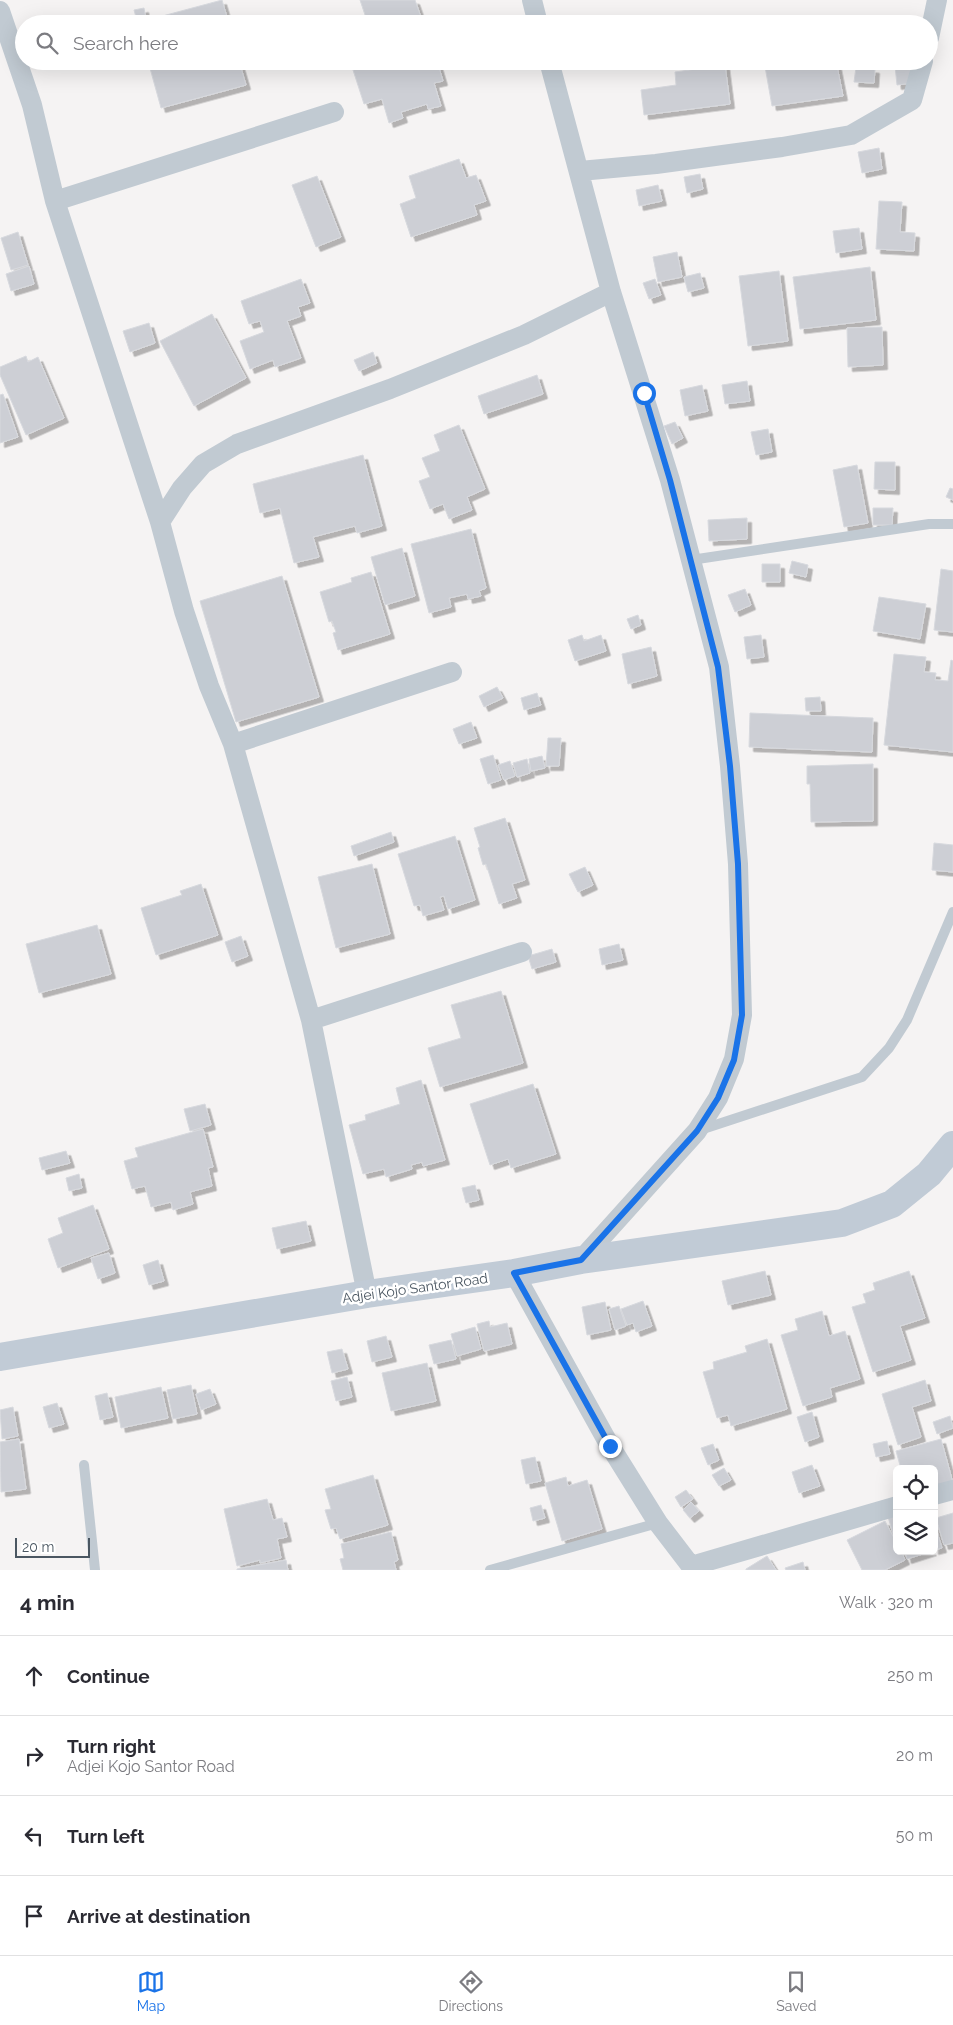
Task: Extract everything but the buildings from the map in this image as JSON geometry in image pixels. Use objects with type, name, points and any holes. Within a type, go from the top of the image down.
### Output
[{"type":"street","points":[[532,0],[536,15]]},
{"type":"street","points":[[934,15],[937,0]]},
{"type":"street","points":[[2,22],[15,58]]},
{"type":"street","points":[[19,70],[32,105],[55,201],[160,522],[184,611],[202,667],[233,744],[311,1020],[368,1294]]},
{"type":"street","points":[[552,70],[611,292],[670,480],[718,667],[730,766],[738,864],[742,1015],[734,1060],[718,1098],[697,1131],[581,1260]]},
{"type":"street","points":[[580,171],[656,164],[782,147],[851,135],[912,100],[920,70]]},
{"type":"street","points":[[55,201],[334,112]]},
{"type":"street","points":[[160,522],[182,488],[203,464],[237,444],[390,389],[524,335],[611,292]]},
{"type":"street","points":[[233,744],[452,672]]},
{"type":"street","points":[[311,1020],[522,952]]},
{"type":"street","name":"Adjei Kojo Santor Road","points":[[0,1357],[368,1294],[514,1273],[581,1260],[842,1223],[892,1204],[929,1174],[953,1145]]},
{"type":"street","points":[[514,1273],[610,1446],[658,1523],[692,1568],[893,1507]]},
{"type":"street","points":[[938,1494],[953,1490]]},
{"type":"lane","points":[[691,560],[929,524],[953,524]]},
{"type":"lane","points":[[697,1131],[862,1077],[889,1048],[907,1020],[953,912]]},
{"type":"lane","points":[[84,1465],[95,1570]]},
{"type":"lane","points":[[490,1570],[658,1523]]},
{"type":"route","points":[[610,1446],[514,1273],[581,1260],[667,1162],[697,1131],[718,1098],[734,1060],[742,1015],[738,864],[730,766],[718,667],[670,480],[644,393]]}]
